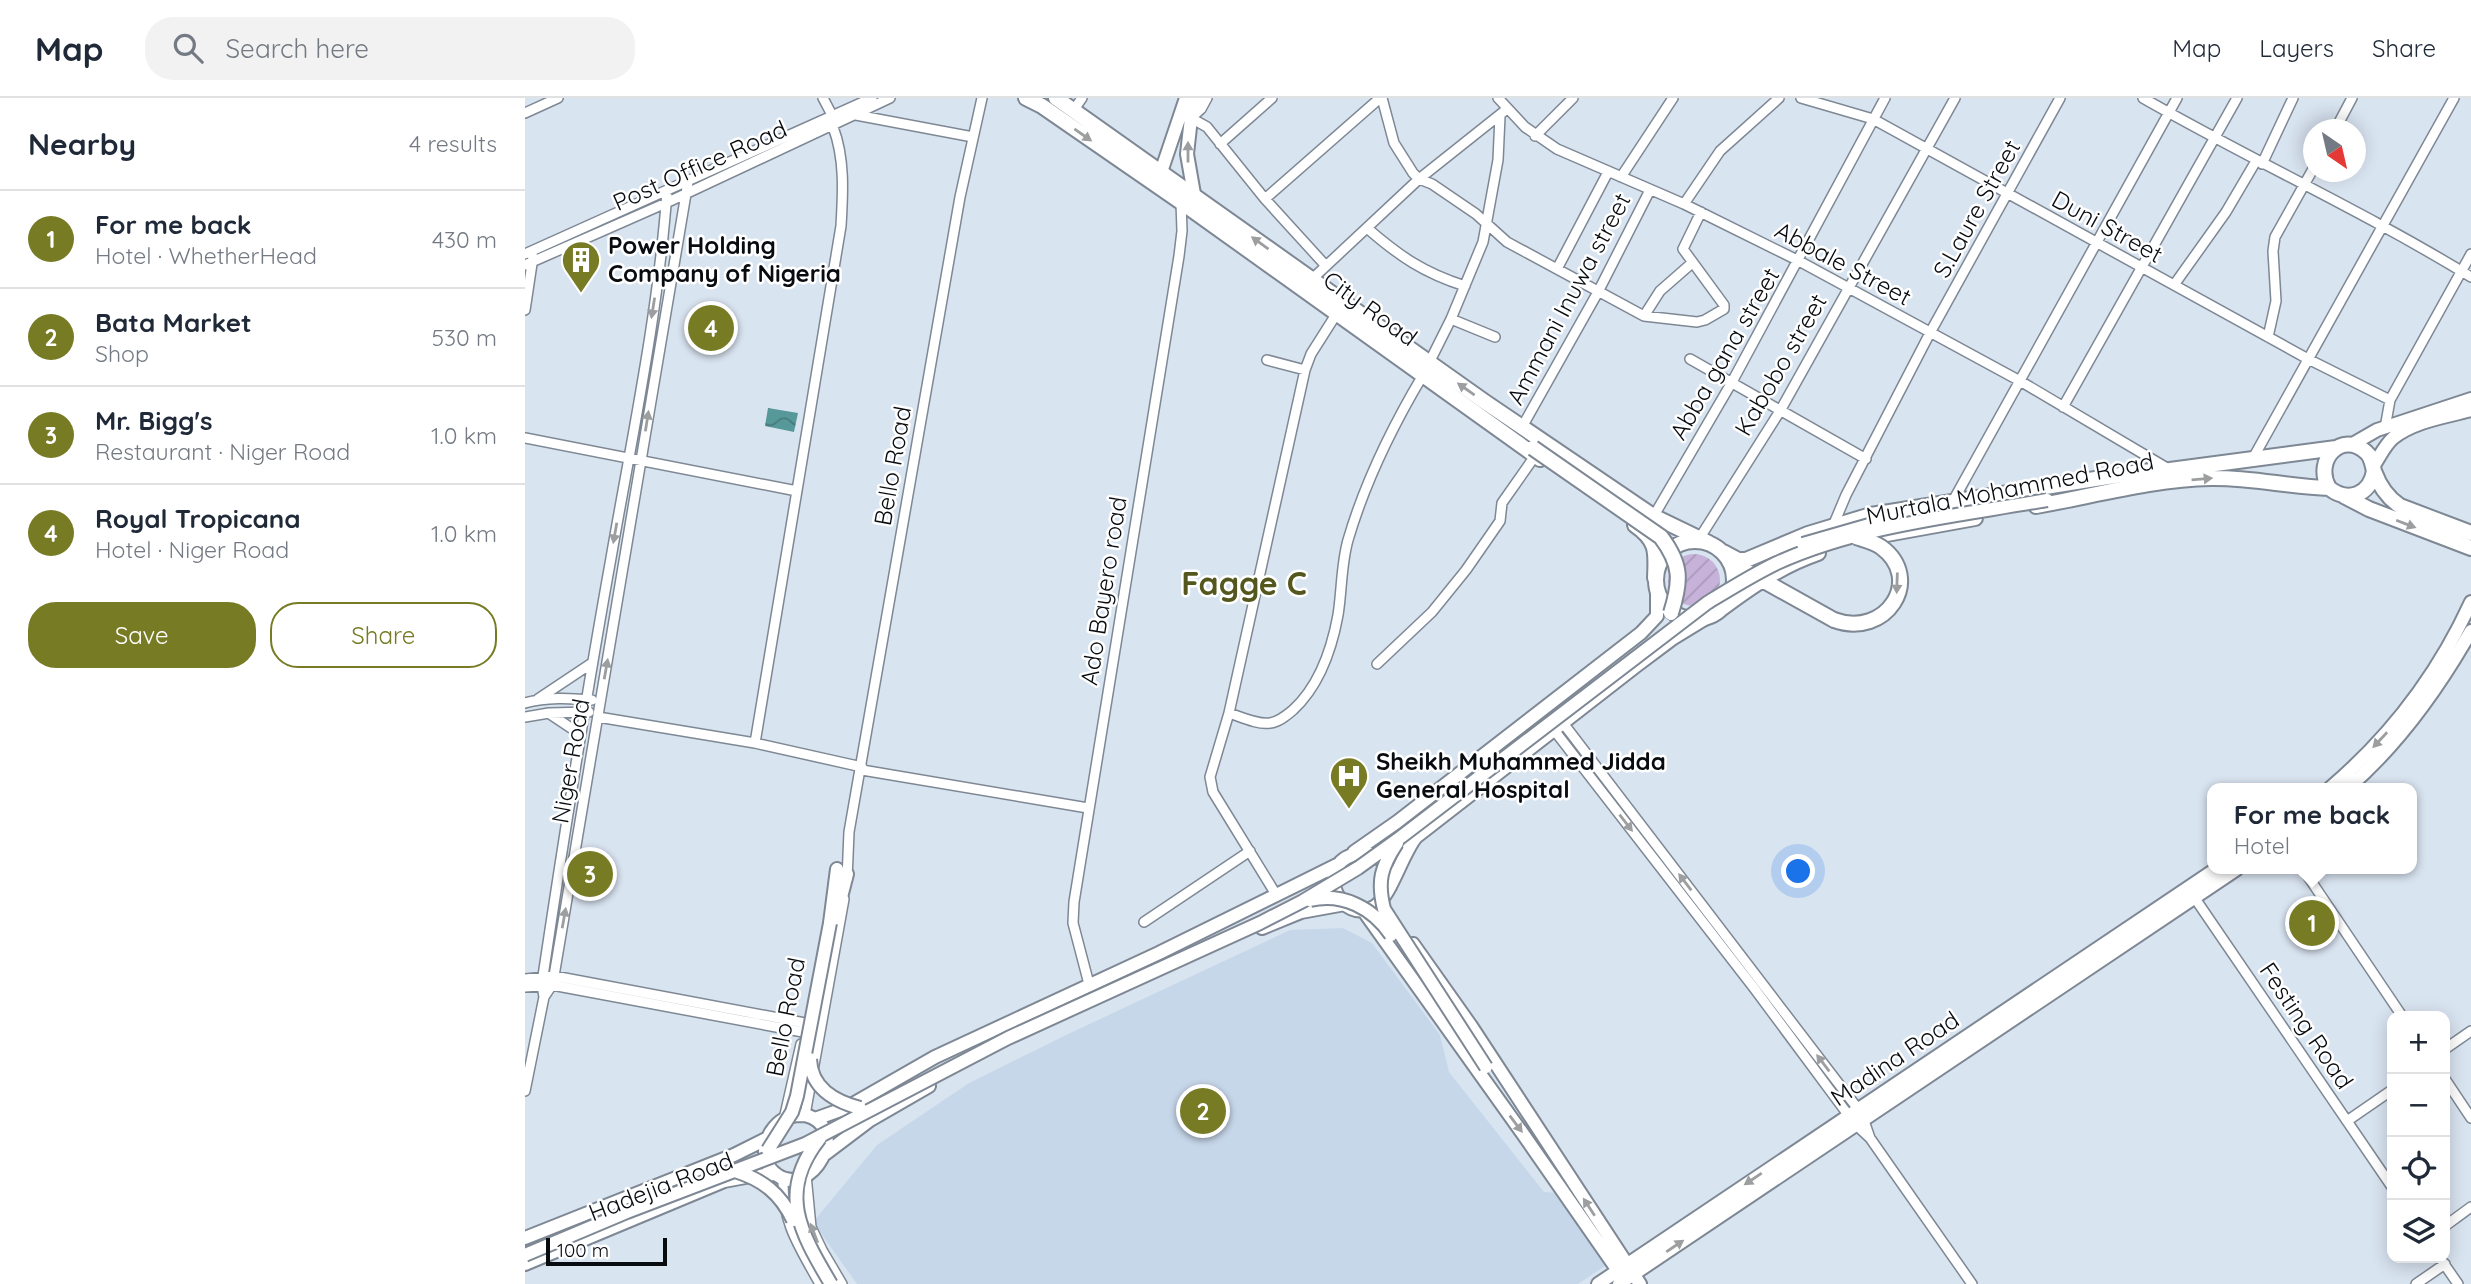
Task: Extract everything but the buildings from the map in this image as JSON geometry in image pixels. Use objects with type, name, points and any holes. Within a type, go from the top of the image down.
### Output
[{"type":"highway","name":"City Road","points":[[1026,98],[1042,106],[1181,202],[1337,313],[1522,427],[1653,516],[1704,541]]},
{"type":"highway","name":"City Road","points":[[1056,98],[1311,280],[1426,369],[1498,431],[1516,442],[1526,443],[1534,452]]},
{"type":"highway","points":[[2471,533],[2400,506],[2387,495],[2366,451],[2351,445],[2336,448],[2329,454],[2323,471],[2329,488],[2369,509],[2471,548]]},
{"type":"highway","name":"Murtala Mohammed Road","points":[[1726,557],[1746,559],[1808,534],[1871,515],[2139,472],[2336,448]]},
{"type":"highway","points":[[1534,452],[1644,531],[1655,547],[1656,585],[1665,606],[1677,615],[1693,620],[1713,615],[1726,605],[1734,584],[1726,557]]},
{"type":"highway","points":[[1534,452],[1661,537],[1678,567],[1679,585],[1669,617]]},
{"type":"highway","points":[[2344,496],[2361,493],[2373,480],[2374,468]]},
{"type":"highway","name":"Murtala Mohammed Road","points":[[1713,615],[1762,579],[1811,556],[1861,540],[2089,496],[2210,478],[2329,488]]},
{"type":"highway","points":[[1656,585],[1658,566],[1664,555],[1685,542],[1704,541],[1762,579],[1834,620],[1859,624],[1880,618],[1892,605],[1899,590],[1897,567],[1889,554],[1881,547],[1856,537]]},
{"type":"main road","points":[[1161,172],[1187,106]]},
{"type":"main road","points":[[1187,106],[1187,154],[1194,194]]},
{"type":"main road","points":[[2351,445],[2364,436],[2385,428],[2471,400]]},
{"type":"main road","points":[[2374,468],[2386,446],[2402,432],[2471,410]]},
{"type":"main road","points":[[525,1255],[822,1136],[1008,1038],[1303,901],[1358,868],[1401,837],[1707,603],[1745,579],[1778,563],[1856,537],[2046,496],[2084,481]]},
{"type":"main road","points":[[525,1245],[768,1144],[831,1124],[943,1061],[1299,894],[1353,861],[1426,808],[1669,617],[1741,572],[1806,543],[1876,523],[2046,496],[2089,496]]},
{"type":"main road","points":[[779,1176],[766,1162],[765,1146],[788,1117],[810,1117],[846,1108],[936,1057],[1337,865],[1641,633],[1657,616],[1659,608],[1656,585]]},
{"type":"main road","points":[[2335,783],[2383,737],[2415,698],[2448,648],[2471,602]]},
{"type":"main road","points":[[1362,910],[1375,906],[1388,891],[1406,849],[1416,837],[1672,639],[1713,615]]},
{"type":"main road","points":[[2354,783],[2375,764],[2409,723],[2441,680],[2471,631]]},
{"type":"main road","points":[[1401,837],[1382,868],[1381,896],[1384,909],[1484,1068],[1499,1102]]},
{"type":"main road","points":[[1349,856],[1359,852],[1370,853],[1386,866],[1390,876],[1388,891],[1402,929],[1453,999],[1514,1091],[1627,1277]]},
{"type":"main road","points":[[1337,865],[1333,883],[1339,898],[1345,904],[1362,910],[1627,1277]]},
{"type":"main road","points":[[842,872],[810,1060],[817,1083],[832,1098],[860,1108]]},
{"type":"main road","name":"Madina Road","points":[[2191,892],[2211,874]]},
{"type":"main road","name":"Madina Road","points":[[1598,1284],[1627,1277],[1856,1116],[2191,892],[2227,874]]},
{"type":"main road","points":[[1303,901],[1317,898],[1345,900],[1373,915],[1388,930],[1484,1068],[1514,1091]]},
{"type":"main road","points":[[806,1175],[820,1163],[825,1154],[870,1120],[975,1060],[1282,919],[1308,910],[1345,904]]},
{"type":"main road","points":[[768,1144],[788,1119],[797,1096],[833,923]]},
{"type":"main road","points":[[810,1117],[824,1129],[825,1154]]},
{"type":"main road","points":[[822,1136],[801,1169],[795,1196],[796,1210],[805,1240],[828,1284]]},
{"type":"main road","name":"Hadejia Road","points":[[525,1238],[768,1144]]},
{"type":"main road","points":[[735,1171],[762,1181],[779,1196],[828,1284]]},
{"type":"main road","name":"Hadejia Road","points":[[525,1264],[724,1181],[751,1176],[797,1179],[806,1175]]},
{"type":"street","points":[[525,113],[558,98]]},
{"type":"street","points":[[755,743],[841,226],[841,150],[823,98]]},
{"type":"street","name":"Post Office Road","points":[[529,258],[666,203],[833,122],[872,98]]},
{"type":"street","name":"Post Office Road","points":[[529,258],[667,192],[833,122],[856,115],[890,98]]},
{"type":"street","name":"Bello Road","points":[[810,1117],[810,1096],[842,872],[947,269],[982,98]]},
{"type":"street","points":[[1073,111],[1082,98]]},
{"type":"street","points":[[1187,106],[1201,109],[1207,98]]},
{"type":"street","points":[[1220,144],[1272,98]]},
{"type":"street","points":[[1265,199],[1381,98],[1394,143],[1419,179],[1432,184],[1476,214],[1507,242],[1644,316],[1697,322],[1722,312],[1724,305],[1684,252],[1683,246],[1701,212]]},
{"type":"street","points":[[1535,136],[1573,98]]},
{"type":"street","points":[[1621,177],[1673,98]]},
{"type":"street","points":[[1684,204],[1720,151],[1779,98]]},
{"type":"street","name":"Duni Street","points":[[1801,98],[1873,119],[2308,359],[2390,400]]},
{"type":"street","points":[[1834,109],[1840,98]]},
{"type":"street","name":"Abba gana street","points":[[1644,531],[1733,383],[1885,98]]},
{"type":"street","name":"Kabobo street","points":[[1704,541],[1955,98]]},
{"type":"street","name":"S.Laure Street","points":[[1833,526],[1846,495],[1931,331],[2060,98]]},
{"type":"street","points":[[2143,98],[2214,139],[2306,184],[2471,277]]},
{"type":"street","points":[[1953,501],[2177,98]]},
{"type":"street","points":[[2063,407],[2237,98]]},
{"type":"street","points":[[2174,285],[2259,162],[2293,98]]},
{"type":"street","points":[[2341,119],[2352,98]]},
{"type":"street","points":[[2252,460],[2454,98]]},
{"type":"street","name":"Abbale Street","points":[[1500,99],[1535,136],[1557,149],[1684,204],[1799,261],[1931,331],[2171,470]]},
{"type":"street","points":[[1187,106],[1325,265]]},
{"type":"street","points":[[1311,280],[1419,179],[1507,108]]},
{"type":"street","points":[[856,115],[973,137]]},
{"type":"street","points":[[1229,713],[1270,723],[1286,717],[1315,682],[1328,655],[1338,615],[1343,559],[1348,539],[1387,439],[1451,319],[1483,242],[1498,160],[1500,116]]},
{"type":"street","points":[[1557,269],[1608,172]]},
{"type":"street","name":"Niger Road","points":[[525,1091],[598,715],[688,183]]},
{"type":"street","points":[[2268,337],[2276,301],[2273,251],[2275,237],[2306,184]]},
{"type":"street","name":"Ammani Inuwa street","points":[[1522,427],[1598,292],[1650,190]]},
{"type":"street","name":"Niger Road","points":[[547,980],[580,734],[649,332],[665,231],[667,192]]},
{"type":"street","name":"Ado Bayero road","points":[[1089,984],[1073,923],[1074,902],[1179,256],[1181,202]]},
{"type":"street","points":[[1367,228],[1407,261],[1436,276],[1465,286]]},
{"type":"street","points":[[2385,428],[2390,400],[2471,254]]},
{"type":"street","points":[[525,310],[529,258]]},
{"type":"street","points":[[1644,316],[1660,291],[1692,263]]},
{"type":"street","points":[[1277,896],[1210,786],[1210,777],[1229,713],[1305,370],[1311,354],[1337,313]]},
{"type":"street","points":[[1451,319],[1495,337]]},
{"type":"street","points":[[649,332],[661,334]]},
{"type":"street","points":[[1690,359],[1866,459]]},
{"type":"street","points":[[1267,360],[1305,370]]},
{"type":"street","points":[[525,438],[797,491]]},
{"type":"street","points":[[1377,664],[1432,611],[1467,570],[1500,521],[1502,503],[1534,452]]},
{"type":"street","points":[[525,703],[538,699],[592,663]]},
{"type":"street","points":[[538,699],[600,701]]},
{"type":"street","points":[[525,717],[585,712],[755,743],[862,768],[1088,808]]},
{"type":"street","points":[[549,713],[580,734]]},
{"type":"street","points":[[1558,727],[1856,1116],[1972,1284]]},
{"type":"street","points":[[1145,922],[1250,852]]},
{"type":"street","name":"Bello Road","points":[[784,1120],[829,899],[842,872]]},
{"type":"street","points":[[2306,874],[2399,1011]]},
{"type":"street","name":"Festing Road","points":[[2191,892],[2387,1180]]},
{"type":"street","points":[[525,979],[547,980],[804,1027]]},
{"type":"street","points":[[525,987],[547,980]]},
{"type":"street","points":[[2450,1046],[2471,1031]]},
{"type":"street","points":[[2450,1086],[2471,1118]]},
{"type":"street","points":[[2347,1121],[2387,1093]]},
{"type":"street","points":[[806,1175],[811,1227],[842,1284]]},
{"type":"street","points":[[779,1176],[786,1218],[820,1284]]},
{"type":"street","points":[[2450,1222],[2471,1207]]},
{"type":"street","points":[[2416,1284],[2441,1263]]},
{"type":"street","points":[[2444,1263],[2458,1284]]},
{"type":"shaded area","points":[[1694,554],[1704,556],[1712,562],[1718,570],[1718,590],[1712,598],[1704,604],[1694,606],[1684,604],[1676,598],[1670,590],[1668,580],[1670,570],[1676,562],[1684,556]]},
{"type":"shaded area","points":[[1343,928],[1372,943],[1440,1035],[1449,1072],[1544,1192],[1558,1193],[1608,1264],[1578,1284],[857,1284],[813,1222],[877,1145],[969,1083],[1290,930]]},
{"type":"water","points":[[768,408],[798,413],[794,432],[765,426]]},
{"type":"place","name":"Power Holding Company of Nigeria","points":[[581,294]]},
{"type":"place","name":"Royal Tropicana","points":[[711,328]]},
{"type":"place","name":"Sheikh Muhammed Jidda General Hospital","points":[[1349,810]]},
{"type":"place","name":"Mr. Bigg's","points":[[590,874]]},
{"type":"place","name":"For me back","points":[[2312,923]]},
{"type":"place","name":"Bata Market","points":[[1203,1111]]},
{"type":"district","name":"Fagge C","points":[[1244,584]]}]
